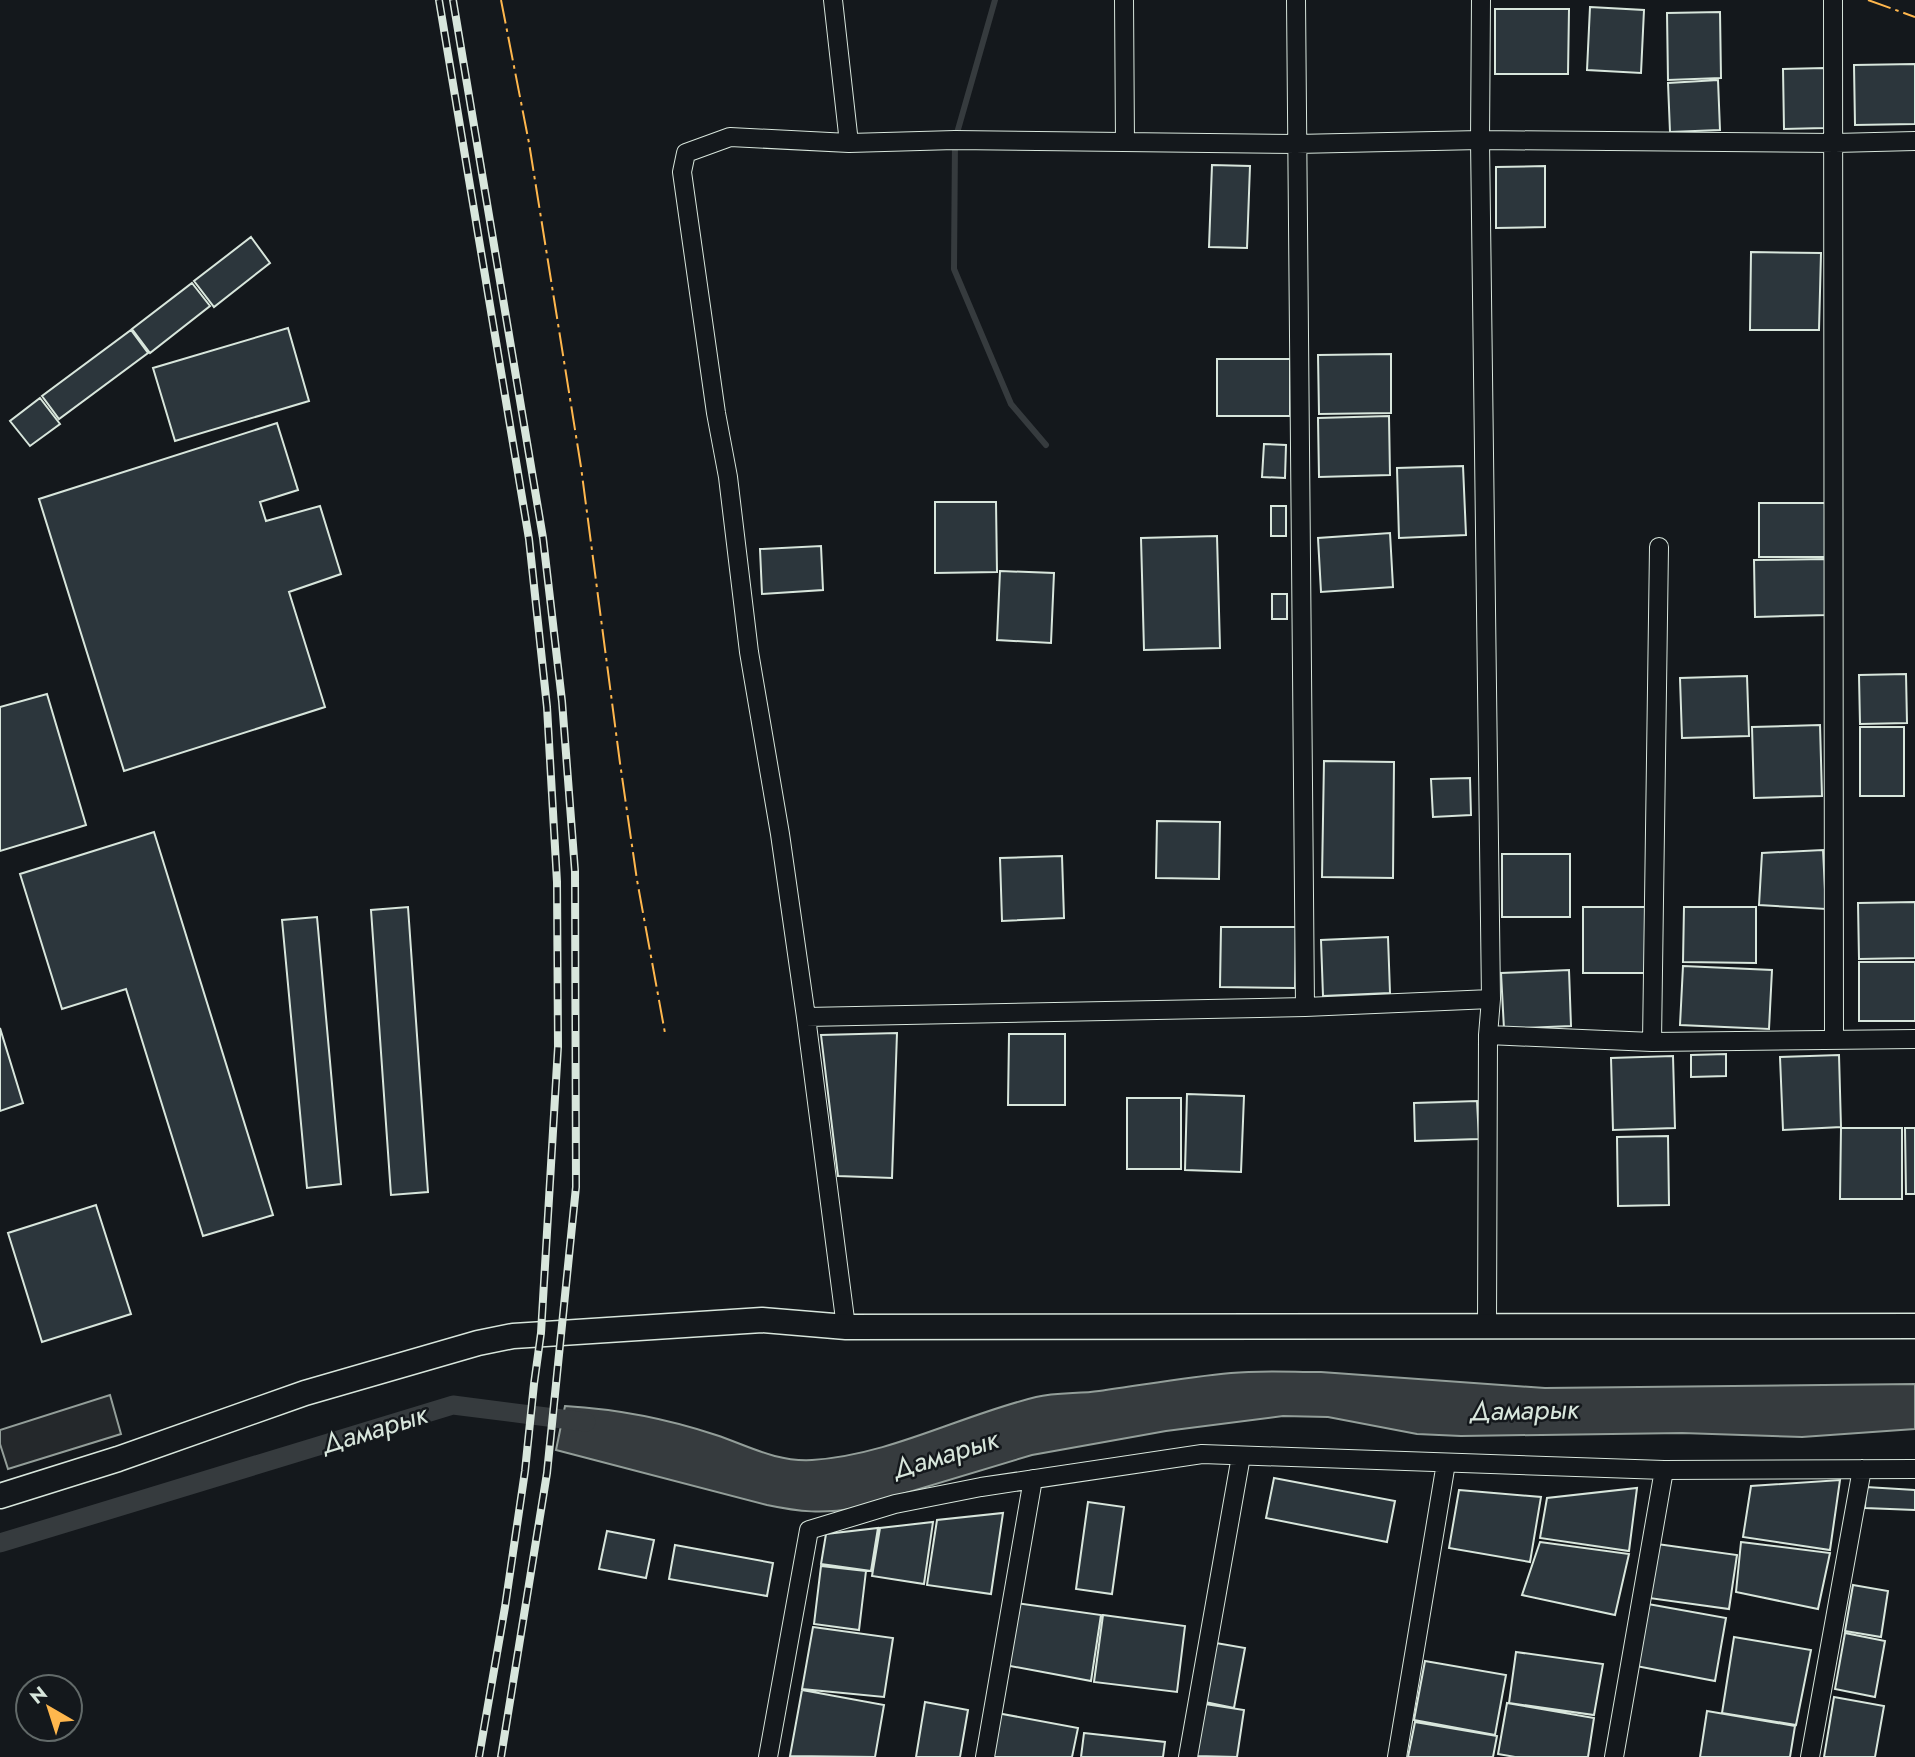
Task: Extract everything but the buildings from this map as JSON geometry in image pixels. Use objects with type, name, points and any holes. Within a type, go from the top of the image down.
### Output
[{"type":"main road","points":[[0,1496],[118,1459],[306,1393],[478,1343],[513,1336],[762,1320],[846,1327],[1915,1326]]},
{"type":"street","points":[[833,0],[849,143]]},
{"type":"street","points":[[1124,0],[1125,142]]},
{"type":"street","points":[[1296,0],[1305,1007]]},
{"type":"street","points":[[1481,0],[1480,140],[1491,999],[1488,1035],[1487,1327]]},
{"type":"street","points":[[1833,0],[1835,1040]]},
{"type":"street","points":[[846,1327],[806,1017],[780,834],[749,652],[728,477],[716,413],[682,172],[686,153],[730,137],[849,143],[955,140],[1296,144],[1480,140],[1835,143],[1915,141]]},
{"type":"street","points":[[1653,1042],[1659,547]]},
{"type":"street","points":[[806,1017],[1305,1007],[1491,999]]},
{"type":"street","points":[[1488,1035],[1653,1042],[1915,1039]]},
{"type":"street","points":[[768,1757],[808,1530],[895,1504],[1033,1479],[1202,1454],[1664,1470],[1915,1469]]},
{"type":"street","points":[[1188,1757],[1241,1456]]},
{"type":"street","points":[[1397,1757],[1446,1463]]},
{"type":"street","points":[[1810,1757],[1863,1469]]},
{"type":"street","points":[[1614,1757],[1664,1470]]},
{"type":"street","points":[[985,1757],[1033,1479]]},
{"type":"shaded area","points":[[110,1395],[121,1434],[8,1469],[0,1444],[0,1430]]},
{"type":"water","points":[[1321,1372],[1545,1388],[1915,1384],[1915,1429],[1802,1437],[1682,1433],[1461,1436],[1417,1434],[1328,1417],[1283,1416],[1166,1431],[1032,1455],[856,1508],[822,1512],[767,1505],[556,1450],[565,1406],[623,1412],[661,1420],[698,1429],[775,1456],[812,1460],[869,1451],[1044,1395],[1091,1392],[1231,1373]]},
{"type":"waterway","points":[[995,0],[955,140],[954,269],[1011,404],[1046,445]]},
{"type":"waterway","name":"Дамарык","points":[[0,1543],[453,1405],[586,1422]]},
{"type":"railway","points":[[439,0],[529,539],[547,707],[557,882],[558,1047],[541,1333],[525,1471],[479,1757]]},
{"type":"railway","points":[[453,0],[543,538],[562,701],[575,871],[576,1187],[547,1473],[501,1757]]},
{"type":"power","points":[[501,0],[529,143],[581,467],[637,880],[665,1033]]},
{"type":"power","points":[[1868,0],[1915,17]]}]
